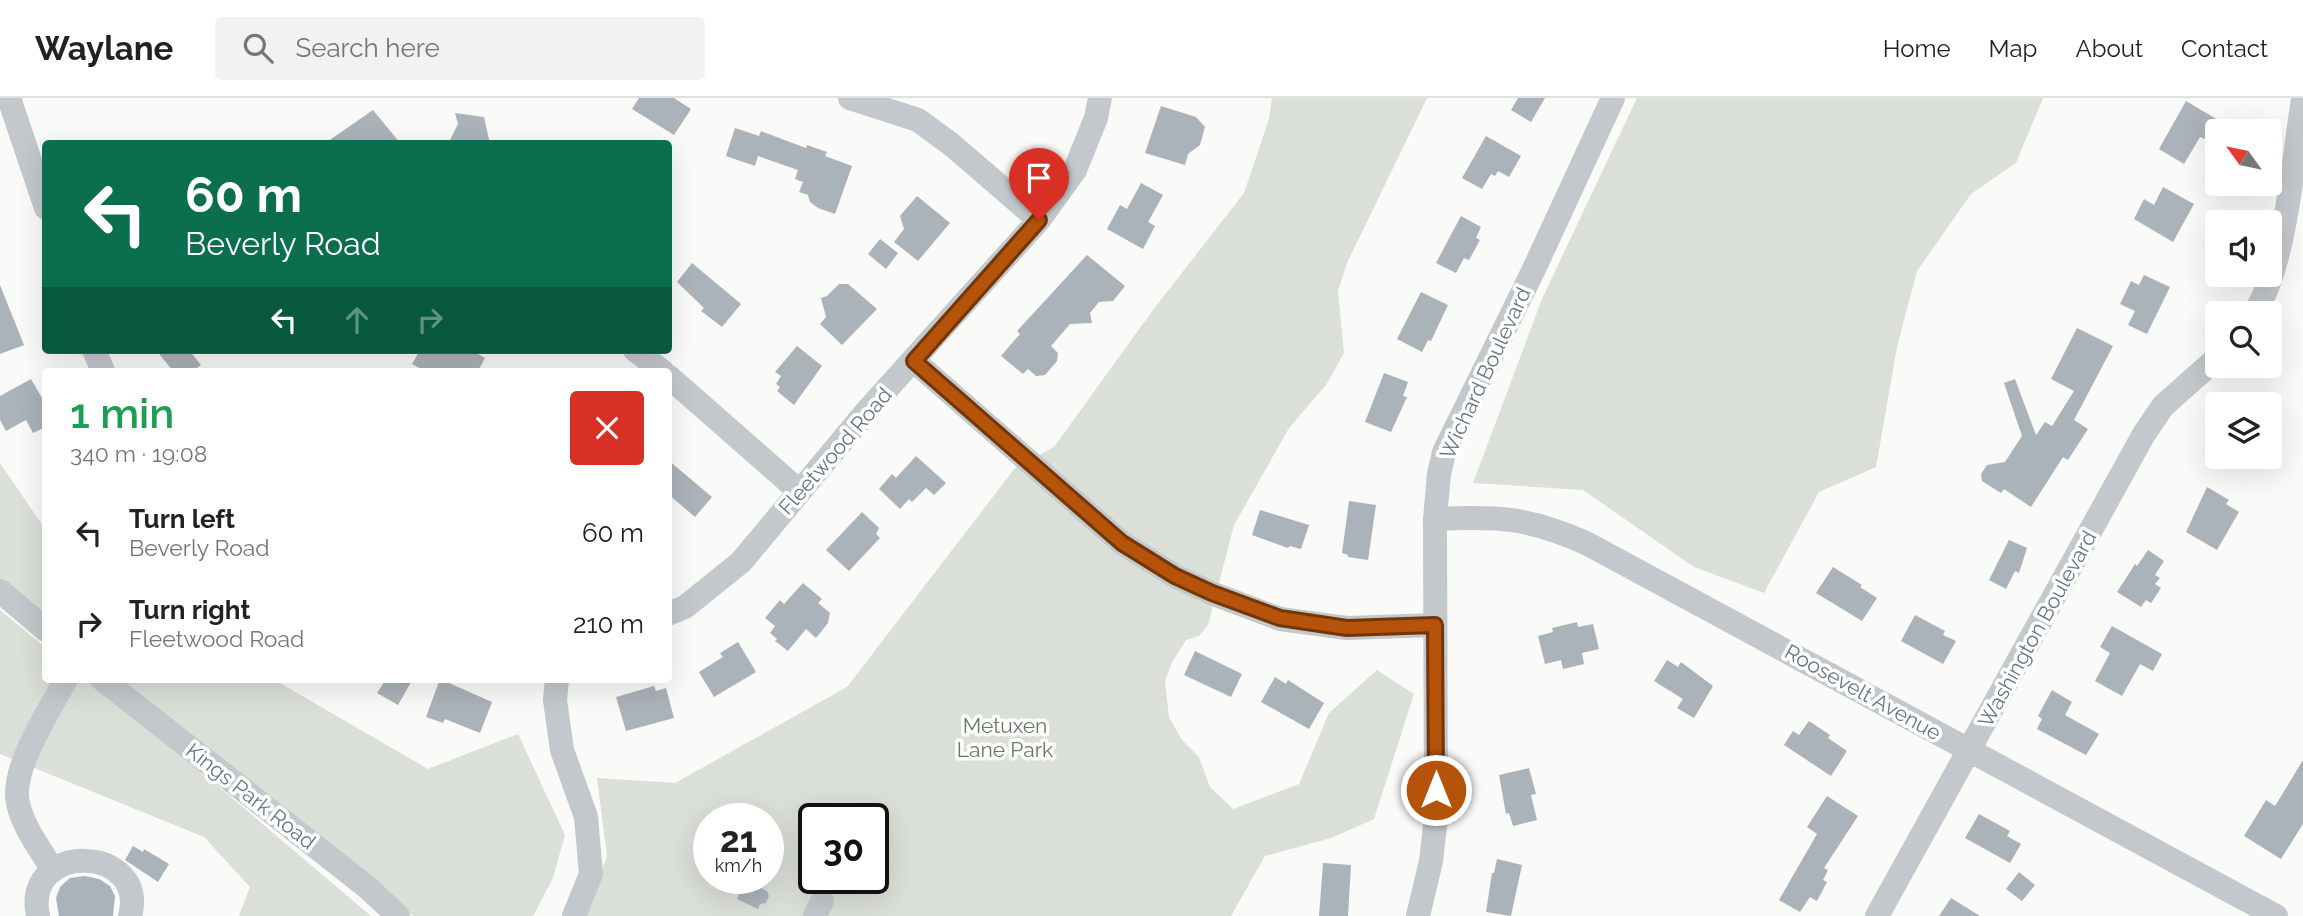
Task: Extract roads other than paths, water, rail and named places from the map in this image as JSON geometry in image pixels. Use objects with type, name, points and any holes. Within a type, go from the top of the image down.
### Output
[{"type":"street","points":[[9,98],[42,196]]},
{"type":"street","points":[[850,98],[918,120],[952,145],[1039,220]]},
{"type":"street","name":"Fleetwood Road","points":[[672,612],[685,607],[741,562],[799,491],[1039,220],[1075,170],[1096,118],[1100,98]]},
{"type":"street","name":"Wichard Boulevard","points":[[1418,916],[1432,861],[1436,817],[1435,519],[1444,452],[1534,269],[1613,98]]},
{"type":"street","points":[[2262,301],[2277,256],[2303,99]]},
{"type":"street","points":[[640,354],[658,368]]},
{"type":"street","points":[[914,361],[1122,543],[1175,576],[1246,607],[1292,621],[1347,628],[1435,625]]},
{"type":"street","name":"Washington Boulevard","points":[[1877,916],[2144,434],[2164,406],[2205,369]]},
{"type":"street","points":[[672,380],[799,491]]},
{"type":"street","name":"Roosevelt Avenue","points":[[1435,519],[1484,517],[1524,520],[1549,526],[1642,571],[2276,916]]},
{"type":"street","points":[[0,591],[42,627]]},
{"type":"street","points":[[53,870],[26,825],[18,803],[17,784],[24,761],[63,683]]},
{"type":"street","name":"Kings Park Road","points":[[107,683],[367,887],[398,916]]},
{"type":"street","points":[[557,683],[555,700],[562,750],[586,817],[591,874],[573,916]]},
{"type":"street","points":[[38,916],[37,897],[43,882],[53,870],[66,862],[82,859],[98,861],[113,868],[124,880],[130,894],[130,916]]},
{"type":"park label","name":"Metuxen Lane Park","points":[[1005,737]]}]
